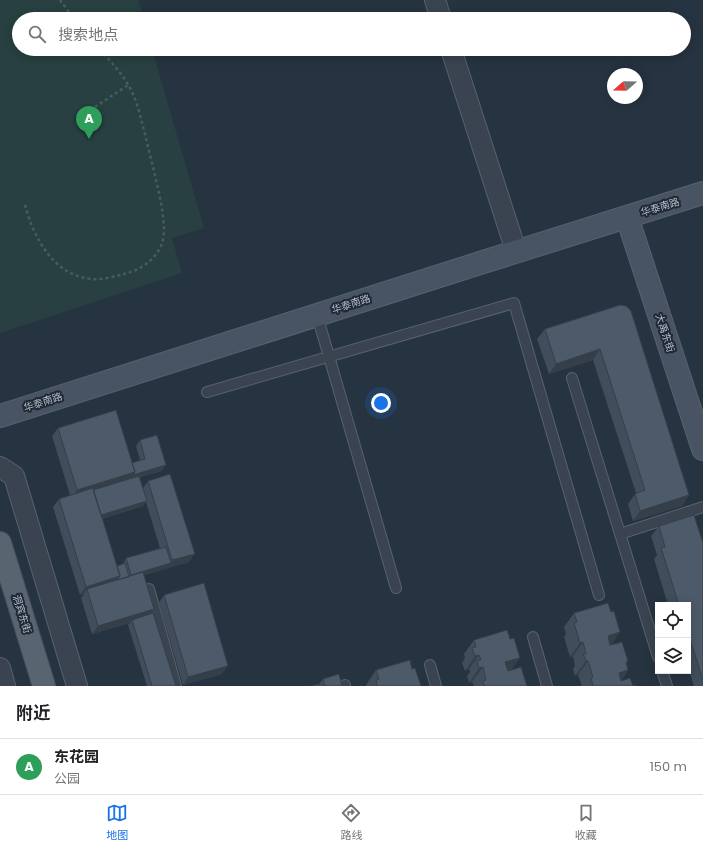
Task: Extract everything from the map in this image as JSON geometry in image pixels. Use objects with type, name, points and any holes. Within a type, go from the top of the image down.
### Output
[{"type":"main road","name":"华泰南路","points":[[0,416],[516,251],[703,193]]},
{"type":"main road","name":"大禹东街","points":[[627,217],[703,449]]},
{"type":"main road","name":"洞宾东街","points":[[0,543],[44,686]]},
{"type":"street","points":[[435,0],[439,12]]},
{"type":"street","points":[[452,56],[516,251]]},
{"type":"street","points":[[0,467],[14,476],[77,686]]},
{"type":"street","points":[[0,668],[5,686]]},
{"type":"lane","points":[[206,392],[514,303],[599,595]]},
{"type":"lane","points":[[317,315],[396,588]]},
{"type":"lane","points":[[572,378],[655,647]]},
{"type":"lane","points":[[620,534],[703,507]]},
{"type":"lane","points":[[149,589],[176,686]]},
{"type":"lane","points":[[533,638],[547,686]]},
{"type":"lane","points":[[430,665],[436,686]]},
{"type":"lane","points":[[663,674],[667,686]]},
{"type":"path","points":[[60,0],[69,12]]},
{"type":"path","points":[[25,205],[29,221],[42,247],[60,267],[74,276],[92,280],[114,277],[141,268],[150,262],[162,245],[164,234],[163,216],[138,108],[128,84],[121,72],[106,56]]},
{"type":"path","points":[[80,117],[128,84]]},
{"type":"green space","points":[[0,0],[138,0],[142,12],[12,12],[12,56],[154,56],[204,228],[172,238],[182,273],[0,333]]},
{"type":"building","points":[[620,305],[626,306],[631,311],[689,495],[640,511],[635,494],[645,490],[600,349],[556,364],[545,329]]},
{"type":"building","points":[[116,410],[135,472],[77,490],[58,428]]},
{"type":"building","points":[[157,435],[166,465],[133,475],[135,472],[132,463],[145,459],[140,440]]},
{"type":"building","points":[[170,474],[195,554],[172,560],[148,481]]},
{"type":"building","points":[[139,476],[147,501],[101,515],[93,490]]},
{"type":"building","points":[[93,488],[120,576],[86,587],[59,499]]},
{"type":"building","points":[[694,515],[703,543],[703,680],[691,642],[691,602],[678,602],[661,548],[665,547],[659,526]]},
{"type":"building","points":[[166,547],[171,563],[131,575],[126,558]]},
{"type":"building","points":[[125,563],[129,577],[117,580],[120,576],[117,566]]},
{"type":"building","points":[[143,572],[154,609],[98,626],[87,589]]},
{"type":"building","points":[[204,583],[228,666],[188,677],[164,595]]},
{"type":"building","points":[[608,603],[611,612],[614,611],[620,632],[608,636],[610,645],[622,642],[628,661],[626,662],[628,670],[619,673],[621,681],[630,678],[633,686],[593,686],[591,678],[593,677],[588,661],[586,661],[583,654],[586,654],[583,642],[580,643],[574,623],[577,622],[574,613]]},
{"type":"building","points":[[153,613],[176,686],[152,686],[132,620]]},
{"type":"building","points":[[507,630],[510,639],[514,638],[520,658],[505,662],[508,671],[521,667],[527,686],[484,686],[483,681],[486,680],[483,667],[479,668],[477,661],[481,660],[479,655],[475,656],[472,648],[476,647],[474,640]]},
{"type":"building","points":[[410,660],[412,669],[415,668],[421,686],[377,686],[376,680],[379,679],[376,670]]},
{"type":"building","points":[[339,674],[342,686],[325,686],[323,679]]},
{"type":"place","name":"东花园","points":[[89,139]]}]
